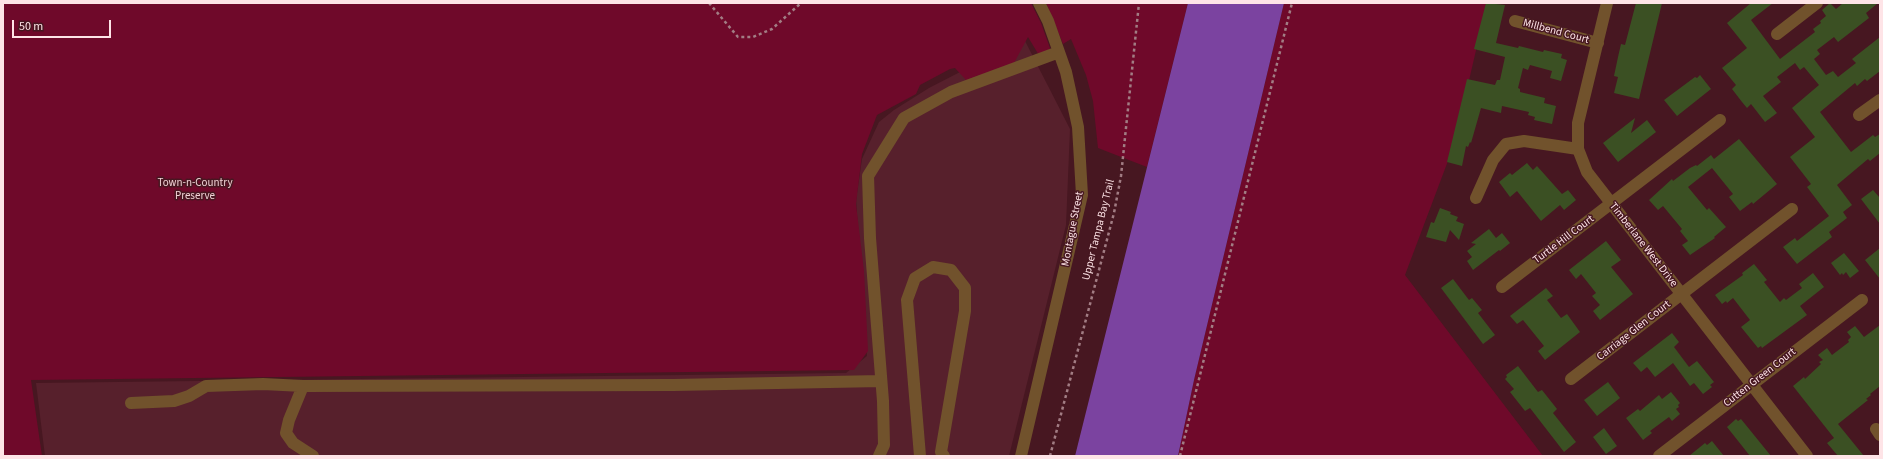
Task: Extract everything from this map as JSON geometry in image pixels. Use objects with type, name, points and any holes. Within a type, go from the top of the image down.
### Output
[{"type":"street","name":"Montague Street","points":[[1021,456],[1082,195],[1078,127],[1066,72],[1048,21],[1039,3]]},
{"type":"street","name":"Timberlane West Drive","points":[[1607,3],[1578,123],[1578,149],[1587,172],[1807,456]]},
{"type":"street","points":[[1777,34],[1817,3]]},
{"type":"street","name":"Millbend Court","points":[[1515,21],[1598,43]]},
{"type":"street","points":[[878,456],[884,445],[882,381],[870,238],[868,176],[904,118],[951,92],[1059,52]]},
{"type":"street","points":[[1859,115],[1880,100]]},
{"type":"street","name":"Turtle Hill Court","points":[[1502,287],[1720,120]]},
{"type":"street","points":[[1476,198],[1493,160],[1506,144],[1524,141],[1578,149]]},
{"type":"street","name":"Carriage Glen Court","points":[[1571,379],[1792,209]]},
{"type":"street","points":[[920,456],[907,300],[915,278],[932,267],[951,270],[965,288],[965,311],[941,452],[944,456]]},
{"type":"street","name":"Cutten Green Court","points":[[1659,456],[1862,300]]},
{"type":"street","points":[[130,403],[174,401],[189,396],[198,389],[206,386],[263,384],[303,386],[672,385],[882,381]]},
{"type":"street","points":[[303,386],[289,420],[286,433],[293,443],[313,456]]},
{"type":"path","points":[[709,3],[738,36],[752,37],[772,29],[801,3]]},
{"type":"path","name":"Upper Tampa Bay Trail","points":[[1050,456],[1114,213],[1122,169],[1138,3]]},
{"type":"path","points":[[1180,456],[1292,3]]},
{"type":"shaded area","points":[[1188,3],[1284,3],[1194,380],[1178,456],[1075,456]]},
{"type":"shaded area","points":[[1024,39],[1070,129],[1066,225],[1009,456],[45,456],[36,383],[846,373],[867,356],[856,200],[862,159],[879,122],[894,110],[929,88]]},
{"type":"green space","name":"Town-n-Country Preserve","points":[[3,3],[1031,3],[1041,23],[1051,51],[1040,57],[1028,37],[1014,63],[966,80],[955,68],[950,69],[920,85],[916,94],[877,115],[862,154],[856,204],[864,271],[868,351],[854,370],[31,380],[42,456],[3,456]]},
{"type":"green space","points":[[1046,3],[1188,3],[1147,167],[1098,148],[1093,101],[1086,75],[1071,39],[1063,44]]},
{"type":"green space","points":[[1284,3],[1487,3],[1454,145],[1405,275],[1543,456],[1178,456],[1194,380]]},
{"type":"building","points":[[1486,3],[1505,5],[1496,43],[1518,48],[1519,46],[1543,52],[1544,50],[1562,54],[1561,58],[1567,60],[1561,81],[1550,78],[1552,71],[1530,65],[1528,70],[1523,68],[1518,88],[1520,89],[1520,92],[1545,98],[1544,103],[1556,106],[1552,124],[1534,120],[1535,117],[1528,115],[1529,112],[1502,106],[1501,113],[1481,108],[1471,143],[1470,142],[1468,147],[1466,146],[1462,166],[1447,162],[1467,79],[1495,85],[1497,80],[1500,80],[1505,57],[1474,49]]},
{"type":"building","points":[[1636,3],[1662,3],[1639,99],[1614,93],[1618,77],[1614,76],[1621,44],[1625,45]]},
{"type":"building","points":[[1751,3],[1773,3],[1751,20],[1780,59],[1815,32],[1813,29],[1821,23],[1820,21],[1826,16],[1822,10],[1830,3],[1836,9],[1843,3],[1878,3],[1866,13],[1869,18],[1838,42],[1834,37],[1817,50],[1820,54],[1814,59],[1826,75],[1833,71],[1838,77],[1856,63],[1852,59],[1880,37],[1880,71],[1867,81],[1865,79],[1857,86],[1855,83],[1820,112],[1851,152],[1873,135],[1875,137],[1880,134],[1880,153],[1870,161],[1868,159],[1837,185],[1852,205],[1843,212],[1847,218],[1829,232],[1832,237],[1797,264],[1783,247],[1795,238],[1797,241],[1829,216],[1807,187],[1811,184],[1790,157],[1815,137],[1792,108],[1819,85],[1804,67],[1800,70],[1795,63],[1777,77],[1781,82],[1763,96],[1777,113],[1765,122],[1751,104],[1747,108],[1742,102],[1732,89],[1736,85],[1722,68],[1747,48],[1727,23]]},
{"type":"building","points":[[1700,75],[1711,89],[1677,116],[1664,100],[1695,77],[1697,78]]},
{"type":"building","points":[[1635,118],[1631,133],[1647,120],[1656,132],[1618,162],[1603,143]]},
{"type":"building","points":[[1739,139],[1777,184],[1753,204],[1752,202],[1740,211],[1729,197],[1733,194],[1712,168],[1688,187],[1707,210],[1709,208],[1726,227],[1714,237],[1715,238],[1690,255],[1682,245],[1688,241],[1680,231],[1682,229],[1663,206],[1658,210],[1649,200],[1672,179],[1673,181],[1711,155],[1714,159]]},
{"type":"building","points":[[1527,163],[1533,170],[1537,166],[1562,194],[1568,190],[1576,200],[1564,210],[1560,205],[1541,221],[1517,191],[1510,197],[1499,182],[1510,173],[1512,175]]},
{"type":"building","points":[[1873,190],[1880,198],[1880,224],[1861,199]]},
{"type":"building","points":[[1440,208],[1451,212],[1450,214],[1458,217],[1456,221],[1464,224],[1459,240],[1450,230],[1446,242],[1426,237],[1431,222],[1434,223]]},
{"type":"building","points":[[1489,229],[1496,238],[1502,233],[1510,243],[1473,270],[1467,261],[1472,257],[1467,251],[1476,244],[1471,243]]},
{"type":"building","points":[[1606,241],[1621,260],[1611,267],[1633,294],[1600,320],[1593,311],[1600,305],[1592,296],[1596,293],[1581,274],[1576,279],[1569,270]]},
{"type":"building","points":[[1880,248],[1880,279],[1865,260]]},
{"type":"building","points":[[1844,253],[1859,271],[1850,278],[1846,272],[1843,275],[1842,273],[1840,275],[1831,263]]},
{"type":"building","points":[[1754,264],[1767,280],[1764,282],[1780,302],[1784,298],[1786,300],[1802,288],[1799,284],[1813,273],[1824,287],[1800,306],[1807,315],[1762,348],[1761,346],[1758,348],[1741,327],[1750,320],[1733,298],[1727,303],[1726,301],[1722,304],[1715,295],[1743,275],[1742,273]]},
{"type":"building","points":[[1453,279],[1469,300],[1472,298],[1482,310],[1478,313],[1495,335],[1483,344],[1441,288]]},
{"type":"building","points":[[1546,288],[1553,296],[1547,300],[1561,318],[1567,314],[1580,332],[1545,360],[1538,351],[1544,346],[1523,320],[1517,324],[1510,316]]},
{"type":"building","points":[[1880,325],[1880,386],[1870,394],[1871,395],[1866,399],[1868,400],[1838,424],[1864,456],[1838,456],[1827,443],[1834,438],[1793,386],[1804,377],[1805,379],[1821,364],[1819,362],[1823,360],[1818,355],[1827,348],[1832,355],[1849,342],[1848,340],[1851,337],[1847,332],[1855,326],[1864,337]]},
{"type":"building","points":[[1672,333],[1679,342],[1674,347],[1689,367],[1697,361],[1714,382],[1710,385],[1712,387],[1703,394],[1694,383],[1690,386],[1673,363],[1655,377],[1647,367],[1641,372],[1633,363]]},
{"type":"building","points":[[1518,366],[1538,392],[1542,390],[1557,409],[1553,413],[1576,442],[1564,452],[1530,408],[1525,411],[1510,392],[1514,389],[1505,379],[1507,377],[1506,375]]},
{"type":"building","points":[[1608,382],[1620,398],[1597,416],[1584,400]]},
{"type":"building","points":[[1671,392],[1680,403],[1678,405],[1679,407],[1676,409],[1680,414],[1672,421],[1669,417],[1650,431],[1652,433],[1643,440],[1626,418],[1638,409],[1640,411],[1659,395],[1662,399]]},
{"type":"building","points":[[1736,419],[1738,421],[1741,419],[1771,456],[1750,456],[1727,427]]},
{"type":"building","points":[[1604,428],[1617,446],[1606,454],[1593,437]]},
{"type":"building","points":[[1712,441],[1724,456],[1689,456],[1705,443],[1707,445]]}]
